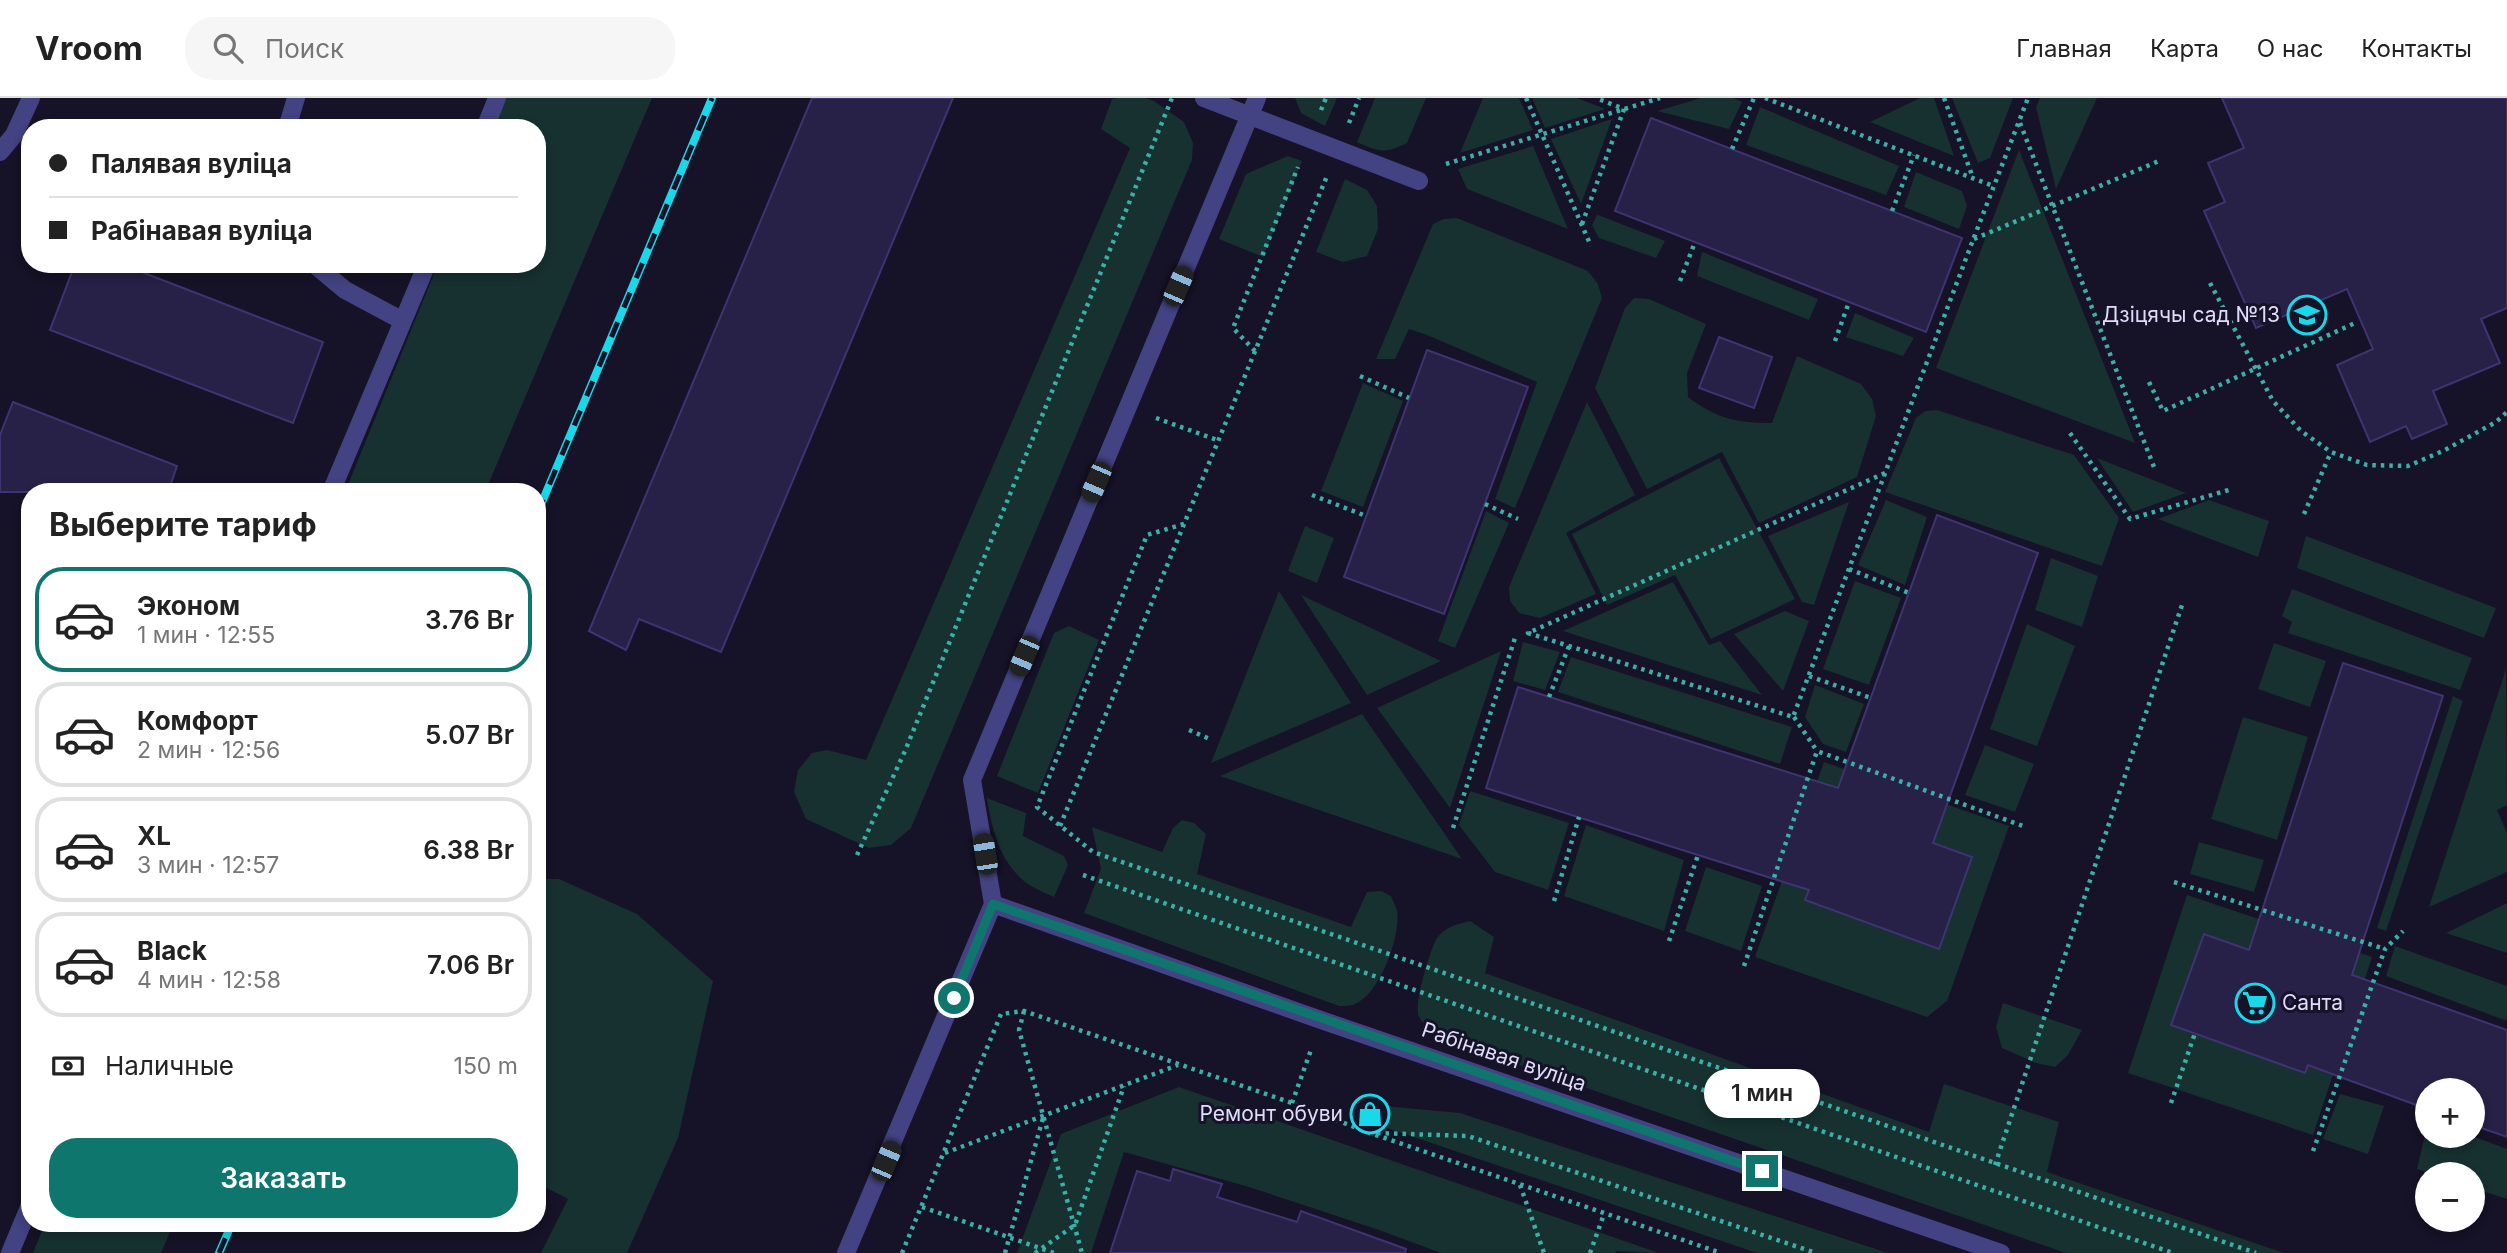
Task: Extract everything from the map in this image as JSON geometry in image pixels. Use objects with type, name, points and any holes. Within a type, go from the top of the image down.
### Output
[{"type":"street","points":[[21,119],[31,98]]},
{"type":"street","points":[[290,119],[296,98]]},
{"type":"street","points":[[489,119],[497,98]]},
{"type":"street","points":[[1204,98],[1419,181]]},
{"type":"street","points":[[846,1253],[993,904],[972,780],[1257,98]]},
{"type":"street","points":[[0,152],[14,135],[21,120]]},
{"type":"street","points":[[325,273],[345,290],[403,321]]},
{"type":"street","points":[[335,483],[423,273]]},
{"type":"street","name":"Рабінавая вуліца","points":[[993,904],[1321,1020],[2001,1253]]},
{"type":"street","points":[[10,1253],[21,1227]]},
{"type":"path","points":[[857,855],[905,751],[1172,98]]},
{"type":"path","points":[[1255,351],[1233,328],[1326,98]]},
{"type":"path","points":[[1060,826],[1359,98]]},
{"type":"path","points":[[1526,98],[1591,246]]},
{"type":"path","points":[[1596,98],[1623,109]]},
{"type":"path","points":[[1446,164],[1660,98]]},
{"type":"path","points":[[1732,149],[1754,98]]},
{"type":"path","points":[[1765,98],[1993,186]]},
{"type":"path","points":[[1944,98],[1974,178]]},
{"type":"path","points":[[1793,717],[2028,98]]},
{"type":"path","points":[[1581,225],[1623,109]]},
{"type":"path","points":[[2019,122],[2154,467]]},
{"type":"path","points":[[1892,211],[1914,155]]},
{"type":"path","points":[[1973,240],[2158,161]]},
{"type":"path","points":[[1680,281],[1695,242]]},
{"type":"path","points":[[2210,283],[2273,401],[2301,431],[2331,452],[2367,465],[2408,466],[2443,451],[2496,422],[2507,412]]},
{"type":"path","points":[[1835,341],[1849,302]]},
{"type":"path","points":[[2149,382],[2163,411],[2355,323]]},
{"type":"path","points":[[1360,376],[1409,398]]},
{"type":"path","points":[[1127,407],[1217,440]]},
{"type":"path","points":[[2070,433],[2130,519],[2232,489]]},
{"type":"path","points":[[2304,514],[2331,452]]},
{"type":"path","points":[[1885,473],[1528,633],[1793,717],[1817,751],[2024,826]]},
{"type":"path","points":[[1312,495],[1367,516]]},
{"type":"path","points":[[1485,504],[1518,519]]},
{"type":"path","points":[[1184,524],[1147,535],[1037,807],[1093,852],[2256,1253]]},
{"type":"path","points":[[1849,569],[1909,593]]},
{"type":"path","points":[[1995,1164],[2183,602]]},
{"type":"path","points":[[1453,828],[1515,638]]},
{"type":"path","points":[[1549,697],[1569,646]]},
{"type":"path","points":[[1809,676],[1871,698]]},
{"type":"path","points":[[1189,730],[1212,740]]},
{"type":"path","points":[[1744,966],[1817,751]]},
{"type":"path","points":[[1554,901],[1579,817]]},
{"type":"path","points":[[1669,941],[1699,855]]},
{"type":"path","points":[[1083,875],[2173,1253]]},
{"type":"path","points":[[2174,882],[2385,949]]},
{"type":"path","points":[[2313,1151],[2385,949],[2403,931]]},
{"type":"path","points":[[1024,1011],[1019,1030],[1082,1253]]},
{"type":"path","points":[[902,1253],[1001,1014],[1024,1011],[1721,1253]]},
{"type":"path","points":[[1292,1102],[1321,1020]]},
{"type":"path","points":[[2171,1103],[2194,1033]]},
{"type":"path","points":[[945,1153],[1179,1065]]},
{"type":"path","points":[[1035,1253],[1074,1225],[1124,1085]]},
{"type":"path","points":[[1005,1253],[1043,1117]]},
{"type":"path","points":[[1370,1133],[1468,1136],[1816,1253]]},
{"type":"path","points":[[1520,1184],[1544,1253]]},
{"type":"path","points":[[922,1206],[1054,1253]]},
{"type":"path","points":[[1590,1253],[1604,1213]]},
{"type":"green space","points":[[506,98],[652,98],[489,483],[349,483],[434,273],[546,273],[546,119],[498,119]]},
{"type":"green space","points":[[1145,98],[1154,101],[1184,122],[1193,143],[1192,160],[911,828],[891,845],[869,848],[806,819],[794,792],[798,770],[812,753],[827,750],[866,760],[1130,148],[1101,129],[1112,99]]},
{"type":"green space","points":[[1295,98],[1337,98],[1325,126],[1301,113]]},
{"type":"green space","points":[[1375,98],[1426,98],[1407,143],[1382,150],[1357,142]]},
{"type":"green space","points":[[1483,98],[1519,98],[1533,130],[1460,153]]},
{"type":"green space","points":[[1532,98],[1577,98],[1605,109],[1545,128]]},
{"type":"green space","points":[[1701,98],[1734,98],[1742,102],[1729,129],[1657,111]]},
{"type":"green space","points":[[1920,98],[1934,98],[1954,156],[1870,122]]},
{"type":"green space","points":[[1952,98],[2013,98],[1990,158],[1978,163]]},
{"type":"green space","points":[[2040,98],[2097,98],[2056,189],[2036,107]]},
{"type":"green space","points":[[1760,107],[1899,166],[1886,195],[1746,145]]},
{"type":"green space","points":[[1612,119],[1581,204],[1551,139]]},
{"type":"green space","points":[[1533,146],[1568,229],[1467,189],[1458,169]]},
{"type":"green space","points":[[2019,150],[2135,443],[1936,368]]},
{"type":"green space","points":[[1288,156],[1302,161],[1263,257],[1219,239],[1246,174]]},
{"type":"green space","points":[[1916,172],[1962,191],[1967,206],[1959,229],[1904,207]]},
{"type":"green space","points":[[1345,179],[1367,190],[1377,206],[1378,229],[1367,256],[1343,262],[1316,252]]},
{"type":"green space","points":[[1597,215],[1665,241],[1656,258],[1599,238],[1592,225]]},
{"type":"green space","points":[[1457,218],[1588,271],[1598,284],[1602,298],[1515,508],[1495,499],[1537,382],[1409,329],[1395,359],[1376,359],[1433,224],[1444,219]]},
{"type":"green space","points":[[1702,252],[1818,299],[1809,320],[1697,276]]},
{"type":"green space","points":[[1634,298],[1649,299],[1706,324],[1687,373],[1688,397],[1718,415],[1738,421],[1772,423],[1797,356],[1861,384],[1872,399],[1876,416],[1857,477],[1759,523],[1722,452],[1647,489],[1595,388],[1625,308]]},
{"type":"green space","points":[[1855,313],[1914,338],[1903,356],[1846,337]]},
{"type":"green space","points":[[1363,383],[1403,401],[1363,507],[1321,491]]},
{"type":"green space","points":[[1587,402],[1635,495],[1566,533],[1596,594],[1540,618],[1519,613],[1510,601],[1509,587]]},
{"type":"green space","points":[[1937,410],[2074,455],[2119,518],[2102,566],[1885,492],[1916,418],[1925,411]]},
{"type":"green space","points":[[1719,458],[1795,599],[1711,639],[1675,575],[1607,605],[1572,534]]},
{"type":"green space","points":[[2097,458],[2186,493],[2133,512]]},
{"type":"green space","points":[[1886,500],[1927,517],[1905,585],[1858,565]]},
{"type":"green space","points":[[2209,500],[2269,521],[2258,557],[2158,519]]},
{"type":"green space","points":[[1849,502],[1814,605],[1802,602],[1768,536]]},
{"type":"green space","points":[[1486,511],[1509,523],[1455,648],[1438,641]]},
{"type":"green space","points":[[1305,526],[1334,538],[1317,583],[1288,571]]},
{"type":"green space","points":[[2306,536],[2496,608],[2484,638],[2297,568]]},
{"type":"green space","points":[[2051,558],[2098,576],[2082,627],[2035,610]]},
{"type":"green space","points":[[1855,581],[1901,598],[1869,685],[1823,669]]},
{"type":"green space","points":[[1673,582],[1709,645],[1720,641],[1762,695],[1563,631]]},
{"type":"green space","points":[[2292,589],[2472,658],[2460,690],[2288,633],[2292,622],[2282,616]]},
{"type":"green space","points":[[1279,591],[1351,703],[1211,763]]},
{"type":"green space","points":[[1301,595],[1441,661],[1367,695]]},
{"type":"green space","points":[[1785,611],[1809,621],[1783,691],[1734,634]]},
{"type":"green space","points":[[2027,624],[2075,646],[2037,746],[1990,729]]},
{"type":"green space","points":[[1069,626],[1099,640],[1038,793],[997,776],[1054,633]]},
{"type":"green space","points":[[1523,642],[1560,652],[1545,690],[1513,681]]},
{"type":"green space","points":[[2274,643],[2326,661],[2310,707],[2258,689]]},
{"type":"green space","points":[[1501,651],[1450,808],[1377,708]]},
{"type":"green space","points":[[1571,657],[1792,727],[1780,764],[1558,692]]},
{"type":"green space","points":[[2506,669],[2507,805],[2497,810],[2507,833],[2507,872],[2429,907]]},
{"type":"green space","points":[[1815,685],[1864,704],[1846,752],[1823,744],[1805,717]]},
{"type":"green space","points":[[2453,696],[2463,701],[2386,931],[2377,928]]},
{"type":"green space","points":[[1362,714],[1462,859],[1220,776]]},
{"type":"green space","points":[[2243,717],[2308,737],[2277,840],[2211,819]]},
{"type":"green space","points":[[1985,745],[2034,764],[2015,812],[1965,795]]},
{"type":"green space","points":[[1824,762],[2009,826],[1947,1001],[1927,1017],[1755,957]]},
{"type":"green space","points":[[1470,791],[1569,823],[1548,890],[1495,872],[1459,825]]},
{"type":"green space","points":[[987,798],[1026,813],[1023,836],[1064,856],[1068,865],[1054,897],[1025,882],[1009,864],[994,833]]},
{"type":"green space","points":[[1182,820],[1194,823],[1206,834],[1197,874],[1351,927],[1367,892],[1381,891],[1391,896],[1397,909],[1396,935],[1387,963],[1373,989],[1353,1005],[1339,1006],[1084,913],[1101,869],[1092,827],[1162,852],[1173,828]]},
{"type":"green space","points":[[1586,825],[1684,860],[1664,931],[1564,896]]},
{"type":"green space","points":[[2199,842],[2264,860],[2254,892],[2190,874]]},
{"type":"green space","points":[[1706,867],[1762,886],[1741,951],[1685,931]]},
{"type":"green space","points":[[546,879],[559,879],[637,914],[713,981],[678,1138],[627,1253],[541,1253],[568,1199],[546,1188]]},
{"type":"green space","points":[[2187,895],[2372,957],[2313,1135],[2128,1073]]},
{"type":"green space","points":[[2507,903],[2507,953],[2446,933]]},
{"type":"green space","points":[[1470,921],[1494,937],[1485,973],[1929,1132],[1944,1084],[2059,1122],[2047,1172],[2284,1253],[2066,1253],[1453,1042],[1422,1021],[1419,1017],[1418,1002],[1437,938],[1448,929]]},
{"type":"green space","points":[[2395,946],[2507,986],[2507,1021],[2386,976]]},
{"type":"green space","points":[[2003,1003],[2082,1030],[2068,1055],[2055,1067],[2036,1063],[2002,1048],[1996,1027]]},
{"type":"green space","points":[[1179,1087],[1659,1253],[1441,1253],[1249,1187],[1124,1152],[1091,1253],[1017,1253],[1061,1134]]},
{"type":"green space","points":[[2340,1094],[2384,1106],[2368,1154],[2323,1139]]},
{"type":"green space","points":[[1384,1106],[1460,1113],[1888,1253],[1757,1253],[1378,1125]]},
{"type":"green space","points":[[2485,1141],[2507,1149],[2507,1199],[2485,1192],[2485,1162],[2419,1162],[2422,1148],[2485,1148]]},
{"type":"green space","points":[[41,1232],[170,1232],[161,1253],[33,1253]]},
{"type":"building","points":[[812,98],[953,98],[721,652],[639,619],[626,650],[589,631]]},
{"type":"building","points":[[2222,98],[2507,98],[2507,308],[2481,319],[2500,363],[2433,391],[2447,424],[2412,439],[2406,426],[2370,442],[2337,365],[2373,349],[2347,289],[2256,328],[2204,211],[2225,202],[2208,163],[2244,148]]},
{"type":"building","points":[[1651,118],[1962,238],[1926,332],[1615,211]]},
{"type":"building","points":[[72,273],[144,273],[323,342],[293,423],[50,330]]},
{"type":"building","points":[[1719,337],[1772,357],[1754,408],[1699,388]]},
{"type":"building","points":[[1427,350],[1528,387],[1444,614],[1344,577]]},
{"type":"building","points":[[13,402],[177,466],[171,483],[21,483],[21,492],[0,492],[0,435]]},
{"type":"building","points":[[1937,515],[2038,553],[1933,843],[1972,857],[1939,949],[1805,900],[1809,890],[1486,788],[1518,687],[1838,788]]},
{"type":"building","points":[[2343,663],[2443,696],[2352,975],[2507,1030],[2507,1137],[2485,1129],[2485,1078],[2415,1078],[2415,1105],[2308,1065],[2305,1073],[2171,1025],[2204,934],[2249,950]]},
{"type":"building","points":[[1173,1169],[1222,1184],[1217,1197],[1297,1222],[1301,1211],[1406,1249],[1405,1253],[1110,1253],[1137,1171],[1170,1181]]},
{"type":"railway","points":[[546,493],[712,98]]},
{"type":"railway","points":[[219,1253],[228,1232]]},
{"type":"place","name":"Дзіцячы сад №13","points":[[2307,315]]},
{"type":"place","name":"Санта","points":[[2255,1003]]},
{"type":"place","name":"Ремонт обуви","points":[[1370,1114]]},
{"type":"route","points":[[954,998],[993,904],[1762,1171]]}]
